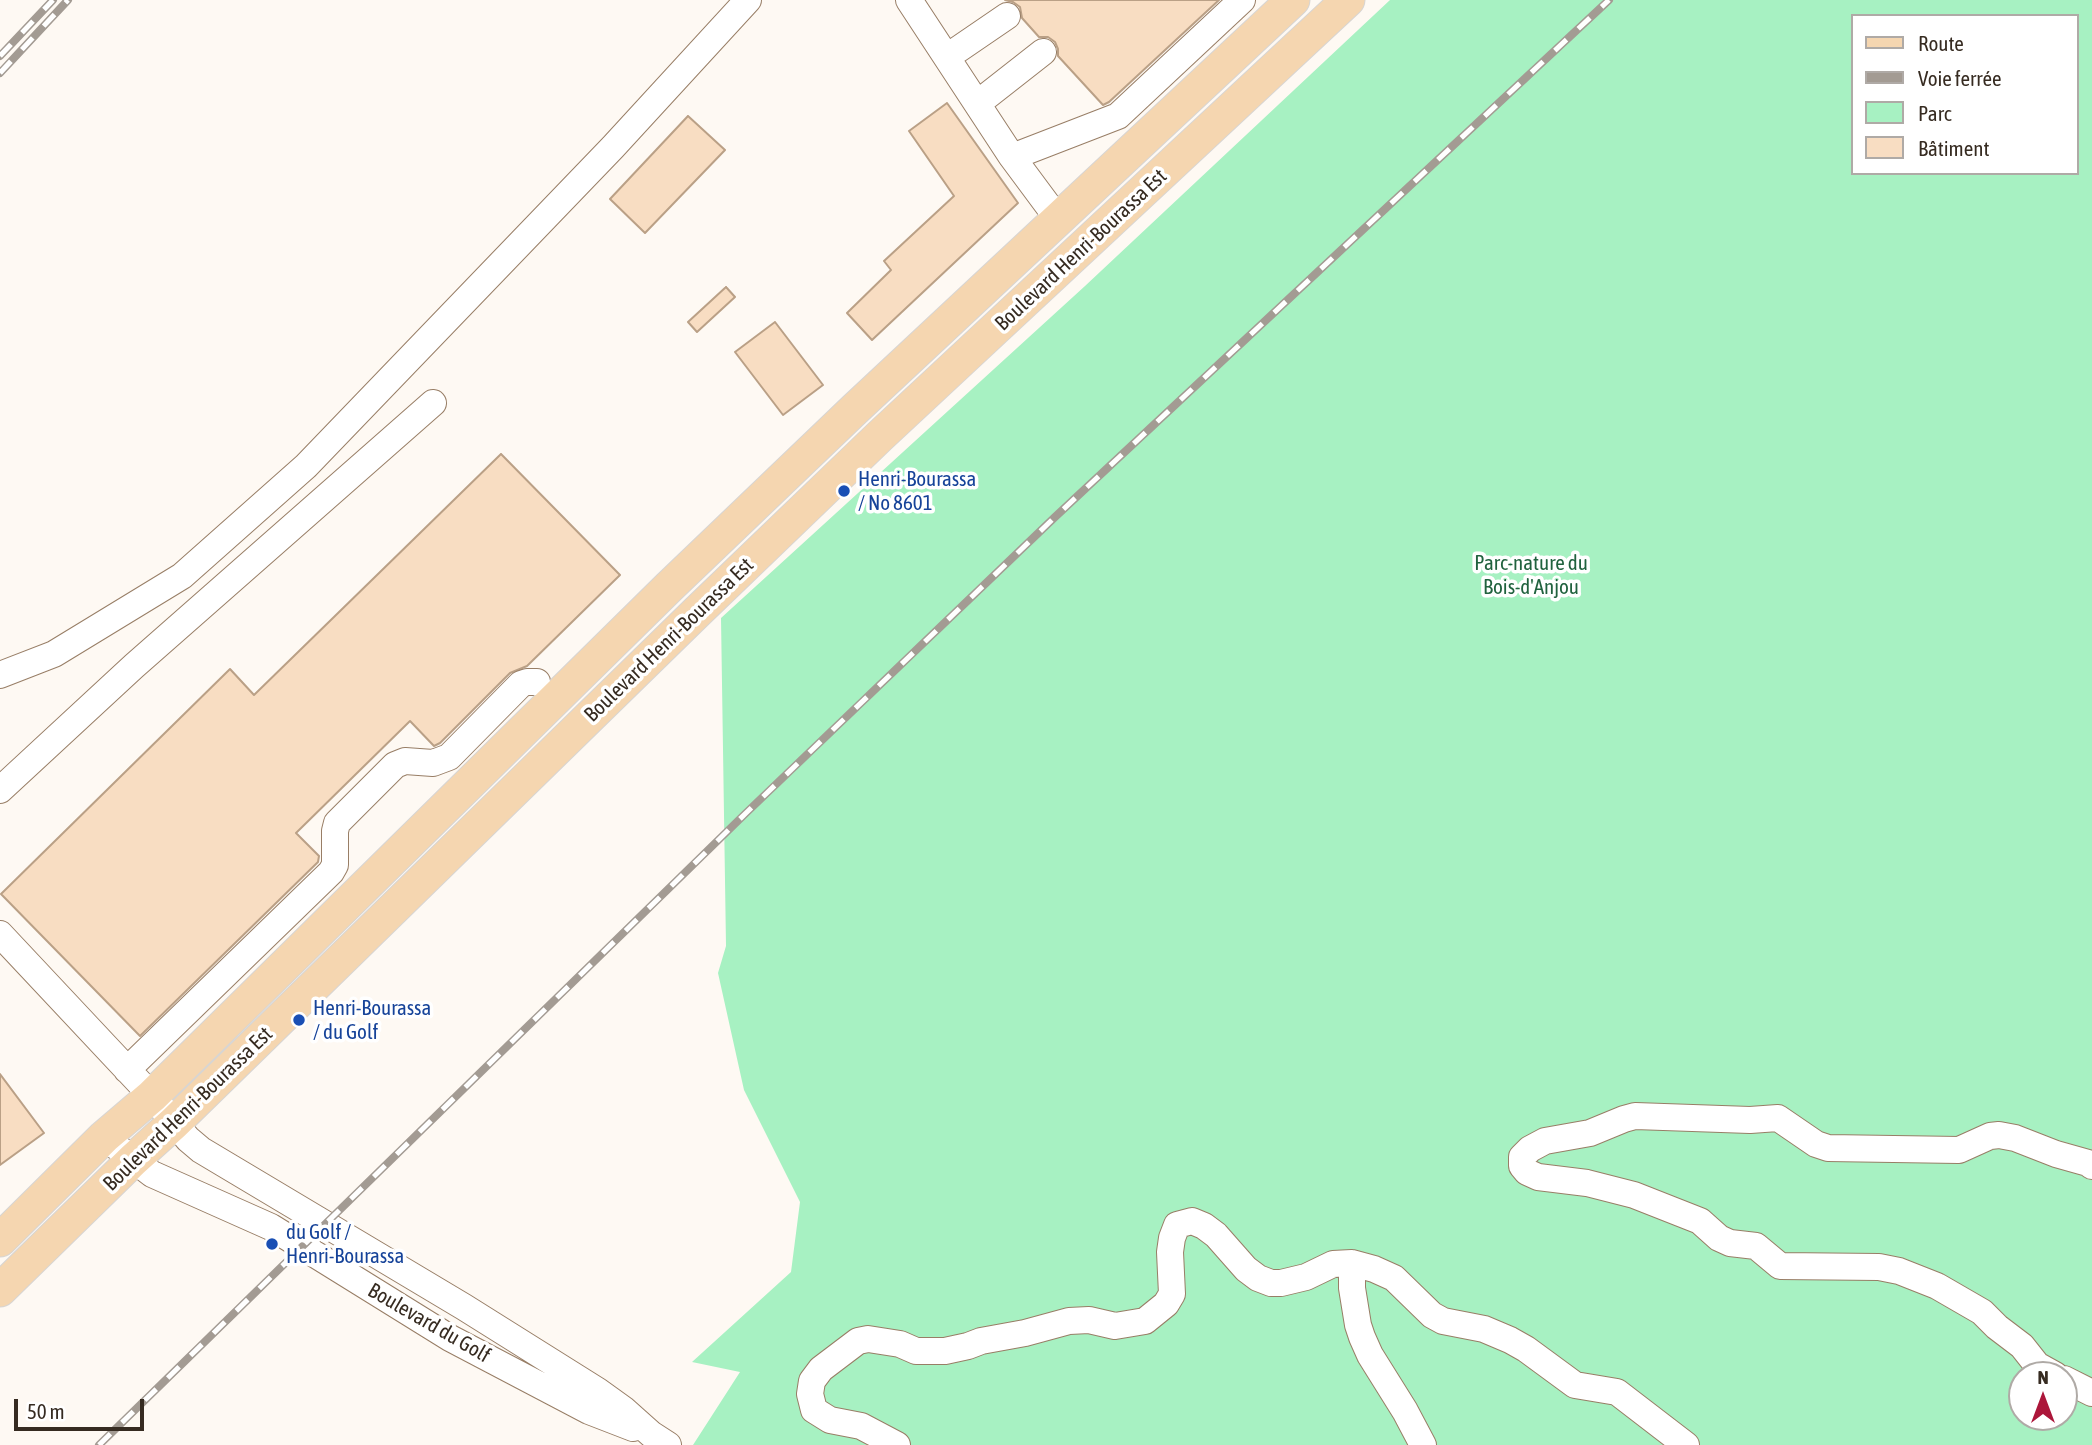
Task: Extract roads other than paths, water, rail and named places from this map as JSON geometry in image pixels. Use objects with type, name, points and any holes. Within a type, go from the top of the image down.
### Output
[{"type":"main road","name":"Boulevard Henri-Bourassa Est","points":[[0,1240],[104,1138],[152,1096],[669,587],[1293,0]]},
{"type":"main road","name":"Boulevard Henri-Bourassa Est","points":[[0,1290],[880,436],[1348,0]]},
{"type":"street","points":[[0,675],[54,654],[182,576],[306,467],[613,147],[748,0]]},
{"type":"street","points":[[909,0],[1012,157],[1063,267]]},
{"type":"street","points":[[1012,157],[1118,116],[1242,0]]},
{"type":"street","points":[[947,57],[1007,16]]},
{"type":"street","points":[[978,103],[1043,52]]},
{"type":"street","points":[[0,790],[134,666],[433,403]]},
{"type":"street","points":[[669,587],[698,611]]},
{"type":"street","points":[[127,1070],[331,872],[335,865],[337,823],[395,765],[405,761],[433,763],[449,757],[521,684],[537,682]]},
{"type":"street","name":"Boulevard du Golf","points":[[0,934],[201,1150],[464,1307],[598,1391],[659,1440]]},
{"type":"street","points":[[2034,1361],[2022,1346],[1982,1312],[1937,1286],[1899,1271],[1879,1267],[1780,1266],[1756,1246],[1731,1243],[1718,1238],[1700,1221],[1634,1195],[1587,1183],[1538,1177],[1527,1172],[1522,1166],[1522,1157],[1545,1141],[1590,1133],[1635,1116],[1750,1120],[1778,1118],[1828,1148],[1959,1150],[1990,1136],[1999,1135],[2015,1138],[2092,1166]]},
{"type":"street","name":"Boulevard du Golf","points":[[104,1138],[152,1174],[271,1227],[450,1338],[589,1411],[659,1440]]},
{"type":"street","points":[[897,1445],[861,1426],[830,1420],[814,1410],[810,1394],[812,1381],[821,1369],[858,1341],[868,1339],[900,1344],[916,1352],[945,1351],[1069,1321],[1088,1320],[1115,1326],[1145,1321],[1166,1304],[1172,1294],[1172,1238],[1177,1225],[1192,1220],[1216,1235],[1246,1269],[1271,1283],[1306,1277],[1333,1264],[1352,1263],[1374,1269],[1394,1279],[1432,1315],[1443,1321],[1485,1329],[1510,1340],[1575,1385],[1617,1392],[1686,1445]]},
{"type":"street","points":[[1352,1263],[1352,1288],[1362,1337],[1423,1445]]},
{"type":"railway","points":[[0,56],[53,0]]},
{"type":"railway","points":[[0,73],[68,0]]},
{"type":"railway","points":[[99,1445],[746,813],[1055,517],[1609,0]]},
{"type":"place","name":"Henri-Bourassa / No 8601","points":[[844,491]]},
{"type":"place","name":"Henri-Bourassa / du Golf","points":[[299,1020]]},
{"type":"place","name":"du Golf / Henri-Bourassa","points":[[272,1244]]},
{"type":"park label","name":"Parc-nature du Bois-d'Anjou","points":[[1531,575]]}]
